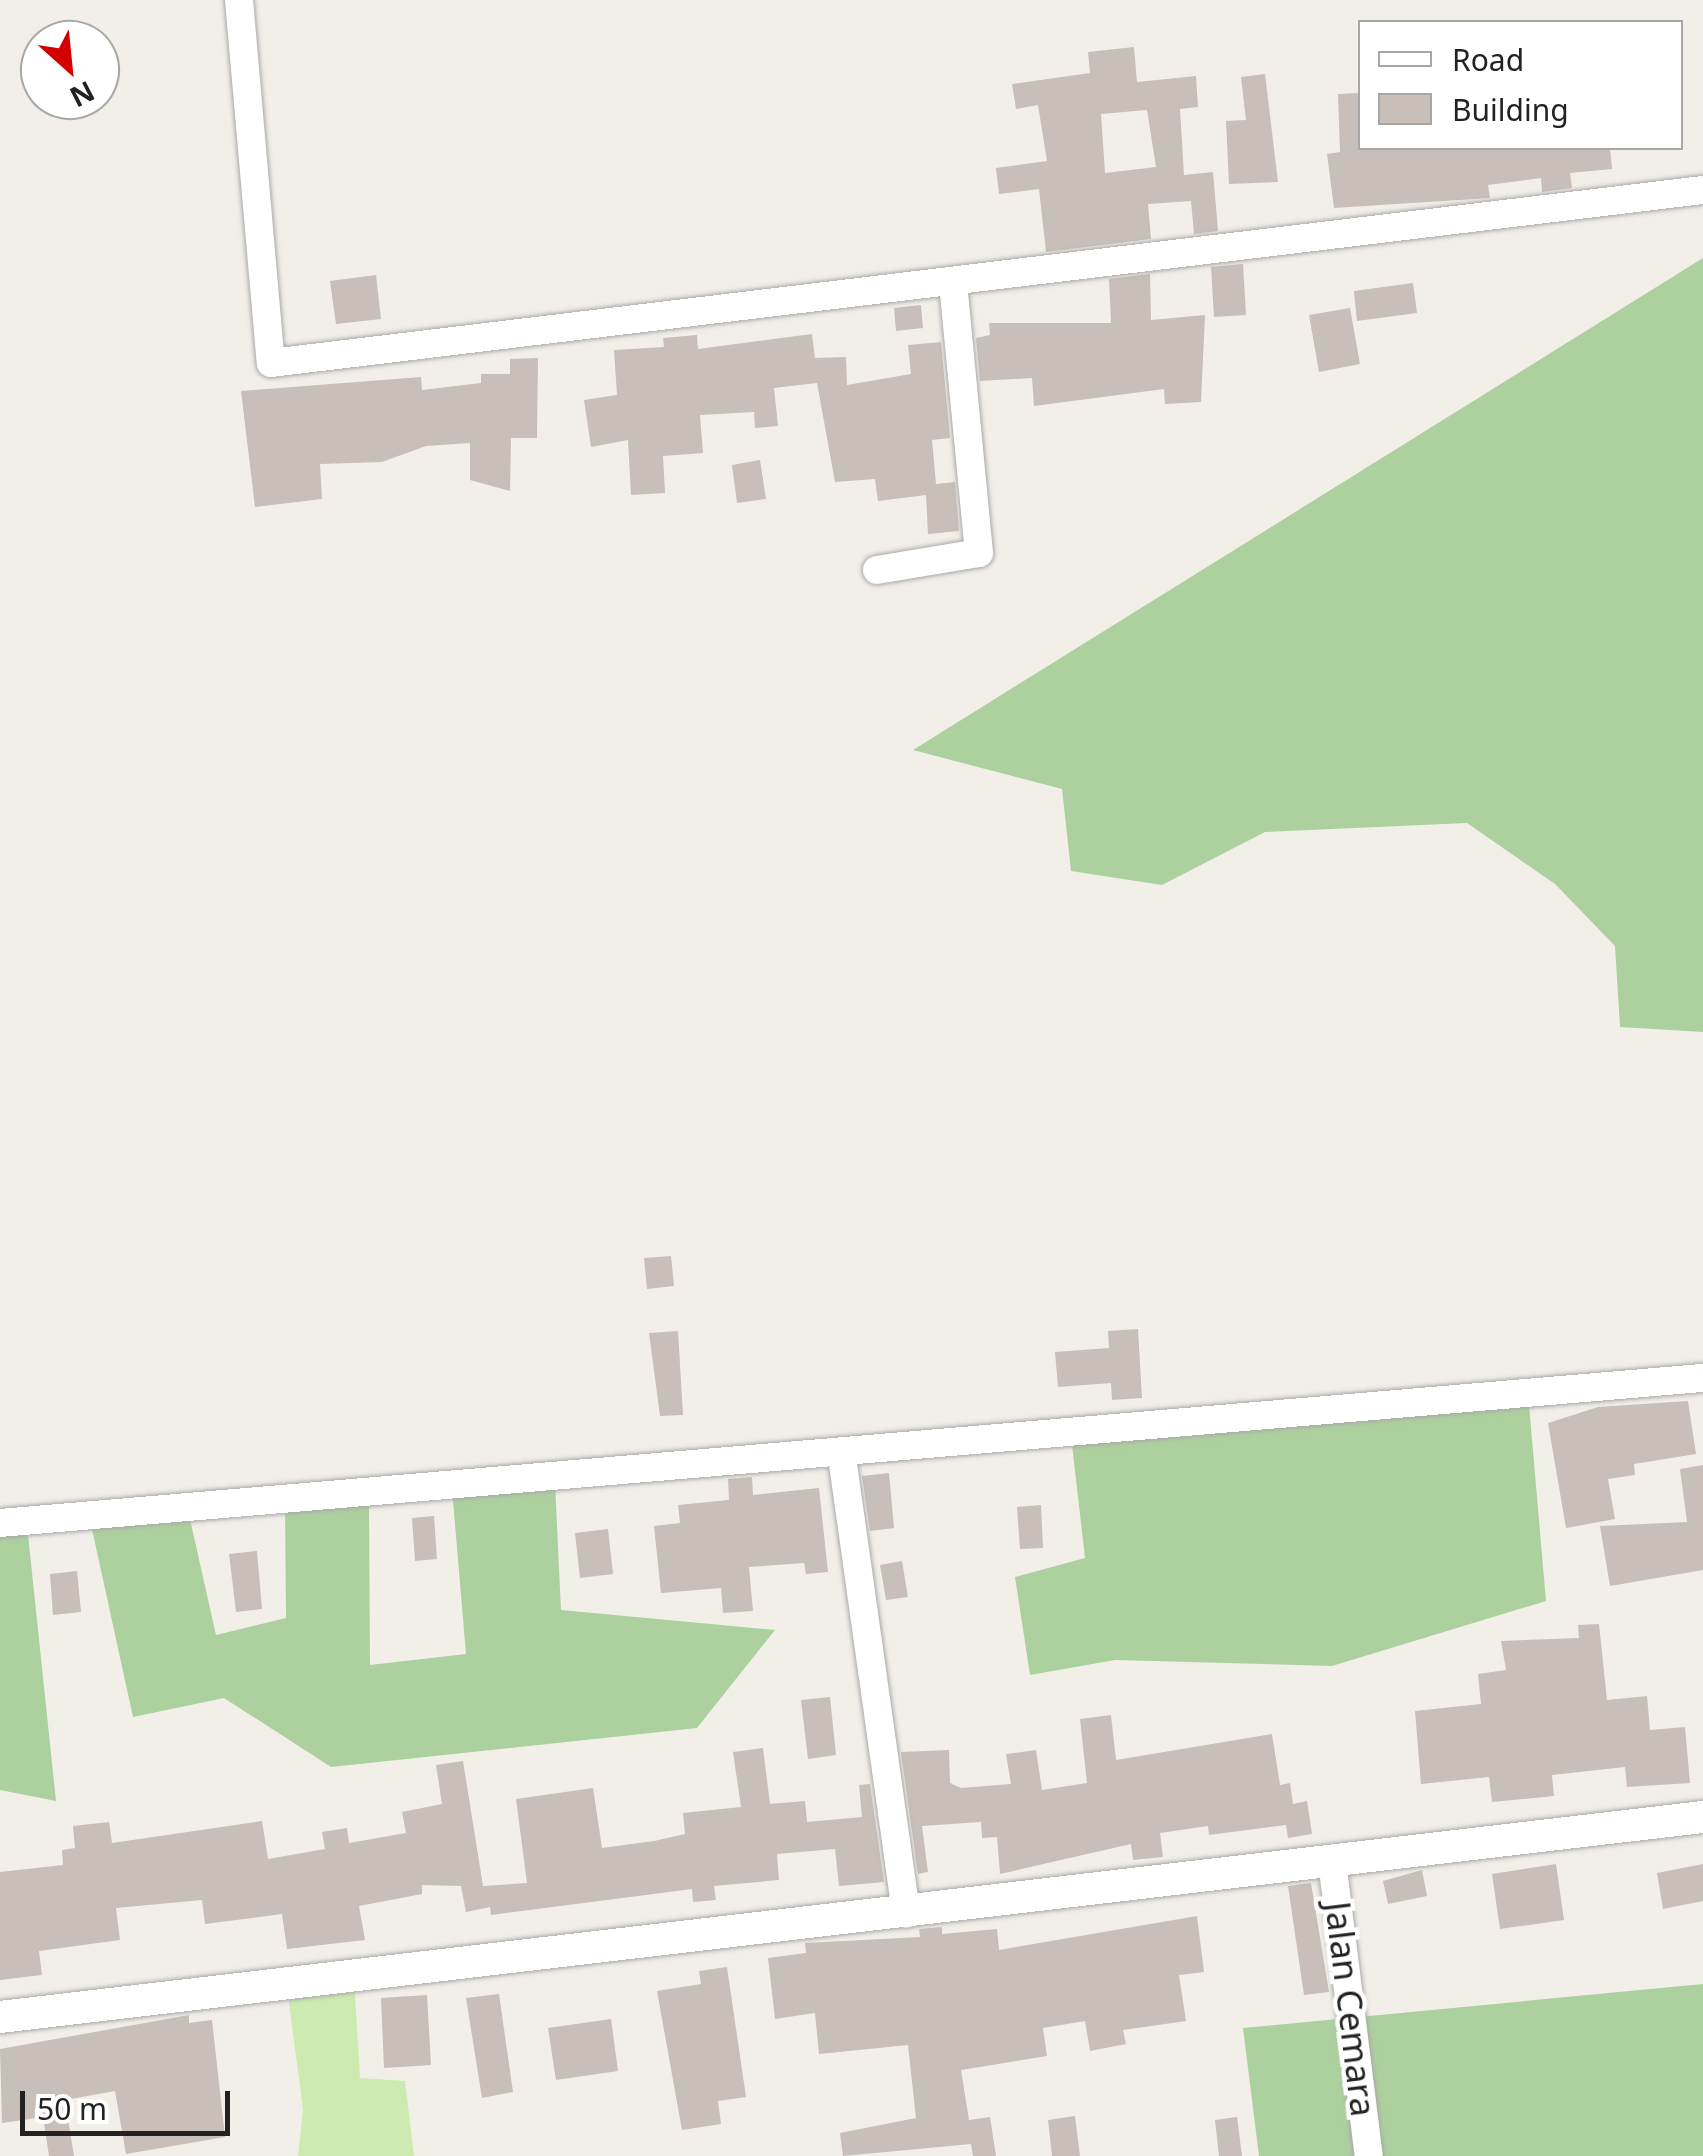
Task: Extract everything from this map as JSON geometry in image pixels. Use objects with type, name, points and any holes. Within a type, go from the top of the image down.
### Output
[{"type":"street","points":[[239,0],[271,363],[1703,190]]},
{"type":"street","points":[[877,570],[978,553],[952,281]]},
{"type":"street","points":[[0,1523],[842,1457],[1703,1378]]},
{"type":"street","points":[[842,1457],[906,1914]]},
{"type":"street","points":[[0,2017],[906,1914],[1703,1817]]},
{"type":"street","name":"Jalan Cemara","points":[[1332,1861],[1369,2156]]},
{"type":"green space","points":[[1703,258],[1703,1032],[1620,1027],[1615,946],[1555,884],[1467,823],[1265,832],[1162,885],[1071,871],[1062,789],[913,750]]},
{"type":"green space","points":[[1528,1393],[1546,1601],[1332,1666],[1115,1660],[1030,1675],[1015,1577],[1085,1558],[1071,1436]]},
{"type":"green space","points":[[555,1483],[561,1610],[775,1630],[697,1728],[331,1767],[224,1698],[133,1717],[90,1520],[188,1510],[216,1635],[286,1618],[285,1504],[369,1496],[370,1665],[466,1654],[452,1489]]},
{"type":"green space","points":[[27,1525],[56,1801],[0,1790],[0,1528]]},
{"type":"green space","points":[[354,1977],[360,2078],[405,2081],[414,2156],[298,2156],[303,2110],[287,1987]]},
{"type":"green space","points":[[1703,1984],[1703,2156],[1259,2156],[1243,2028]]},
{"type":"building","points":[[1134,47],[1137,82],[1196,76],[1198,107],[1180,109],[1184,175],[1213,172],[1218,231],[1194,234],[1191,201],[1148,204],[1151,239],[1046,252],[1039,189],[999,194],[996,168],[1047,161],[1038,105],[1016,109],[1012,84],[1090,73],[1088,52]],"holes":[[[1147,110],[1156,167],[1105,173],[1101,114]]]},
{"type":"building","points":[[1265,74],[1278,182],[1229,184],[1226,121],[1246,120],[1241,77]]},
{"type":"building","points":[[1358,93],[1358,150],[1610,150],[1612,169],[1570,173],[1572,188],[1542,192],[1541,178],[1488,185],[1490,198],[1334,208],[1327,154],[1340,152],[1338,94]]},
{"type":"building","points":[[1243,264],[1246,315],[1214,317],[1211,267]]},
{"type":"building","points":[[1150,274],[1151,320],[1205,315],[1201,402],[1165,404],[1164,389],[1034,406],[1032,378],[980,381],[976,338],[990,335],[989,323],[1111,323],[1109,279]]},
{"type":"building","points":[[376,275],[381,319],[336,324],[330,281]]},
{"type":"building","points":[[1413,283],[1417,313],[1357,321],[1354,291]]},
{"type":"building","points":[[921,305],[923,328],[896,331],[894,308]]},
{"type":"building","points":[[1350,308],[1360,364],[1319,372],[1309,315]]},
{"type":"building","points":[[812,334],[815,358],[846,357],[847,385],[911,374],[908,345],[941,342],[950,438],[932,440],[936,484],[955,482],[959,531],[928,534],[926,495],[878,501],[875,479],[835,482],[817,383],[774,388],[778,426],[755,428],[754,412],[700,415],[703,453],[663,456],[665,493],[631,495],[628,440],[591,447],[584,400],[617,395],[614,350],[664,347],[663,338],[697,335],[698,349]]},
{"type":"building","points":[[538,358],[537,438],[511,438],[510,491],[470,480],[470,443],[426,446],[382,462],[320,464],[322,499],[255,507],[241,391],[421,377],[422,390],[481,383],[481,374],[510,374],[510,359]]},
{"type":"building","points":[[760,460],[766,499],[737,503],[732,465]]},
{"type":"building","points":[[671,1256],[674,1286],[647,1289],[644,1258]]},
{"type":"building","points":[[1138,1329],[1142,1398],[1112,1400],[1111,1383],[1058,1387],[1055,1352],[1109,1348],[1108,1331]]},
{"type":"building","points":[[678,1331],[683,1415],[660,1416],[649,1333]]},
{"type":"building","points":[[1688,1401],[1696,1454],[1634,1464],[1635,1475],[1608,1479],[1615,1519],[1566,1528],[1548,1423],[1598,1407]]},
{"type":"building","points":[[1703,1465],[1703,1570],[1610,1586],[1600,1526],[1687,1522],[1680,1469]]},
{"type":"building","points":[[889,1473],[894,1528],[870,1531],[862,1476]]},
{"type":"building","points":[[752,1477],[753,1495],[819,1488],[828,1572],[806,1574],[804,1563],[749,1567],[753,1611],[723,1613],[721,1588],[661,1593],[654,1526],[680,1523],[678,1505],[729,1500],[728,1479]]},
{"type":"building","points":[[1041,1505],[1043,1548],[1020,1549],[1017,1507]]},
{"type":"building","points":[[434,1516],[437,1559],[415,1561],[412,1518]]},
{"type":"building","points":[[608,1529],[613,1574],[580,1578],[575,1533]]},
{"type":"building","points":[[257,1551],[262,1609],[236,1612],[229,1554]]},
{"type":"building","points":[[902,1561],[908,1597],[886,1600],[880,1565]]},
{"type":"building","points":[[77,1571],[81,1612],[53,1615],[50,1574]]},
{"type":"building","points":[[1599,1624],[1607,1700],[1647,1696],[1650,1730],[1685,1727],[1690,1783],[1627,1787],[1625,1767],[1552,1775],[1554,1796],[1492,1802],[1489,1777],[1421,1784],[1415,1711],[1481,1704],[1478,1674],[1506,1670],[1501,1641],[1579,1638],[1578,1625]]},
{"type":"building","points":[[830,1697],[836,1755],[808,1759],[801,1700]]},
{"type":"building","points":[[1111,1715],[1116,1760],[1272,1734],[1280,1785],[1290,1783],[1293,1804],[1307,1801],[1312,1834],[1288,1838],[1286,1825],[1209,1835],[1208,1826],[1160,1833],[1163,1857],[1133,1860],[1131,1844],[1000,1874],[997,1837],[982,1838],[981,1822],[922,1826],[928,1872],[918,1874],[901,1752],[949,1750],[950,1783],[961,1788],[1011,1784],[1006,1754],[1036,1750],[1042,1790],[1087,1783],[1080,1719]]},
{"type":"building","points":[[763,1748],[770,1804],[805,1801],[807,1822],[862,1817],[859,1785],[870,1784],[884,1882],[839,1886],[835,1849],[777,1854],[779,1880],[714,1886],[716,1900],[693,1902],[692,1889],[491,1915],[490,1907],[466,1912],[461,1886],[422,1885],[422,1894],[359,1906],[365,1940],[287,1949],[282,1914],[205,1924],[202,1900],[116,1908],[120,1940],[39,1951],[42,1975],[0,1980],[0,1872],[63,1865],[62,1850],[75,1848],[73,1826],[109,1822],[112,1843],[262,1821],[268,1859],[325,1849],[322,1832],[347,1828],[349,1843],[406,1833],[402,1812],[442,1804],[436,1765],[463,1761],[483,1886],[527,1883],[516,1799],[593,1788],[602,1848],[654,1841],[685,1834],[683,1813],[741,1807],[733,1752]]},
{"type":"building","points":[[1556,1864],[1564,1920],[1500,1929],[1492,1874]]},
{"type":"building","points":[[1703,1864],[1703,1901],[1663,1909],[1657,1873]]},
{"type":"building","points":[[1422,1870],[1427,1896],[1388,1904],[1383,1881]]},
{"type":"building","points":[[1311,1883],[1329,1992],[1304,1995],[1288,1886]]},
{"type":"building","points":[[1197,1916],[1204,1972],[1179,1975],[1186,2021],[1123,2030],[1126,2044],[1090,2051],[1085,2021],[1043,2028],[1047,2056],[961,2070],[969,2120],[990,2117],[996,2156],[973,2156],[971,2144],[843,2156],[840,2133],[916,2118],[908,2045],[819,2054],[815,2013],[775,2019],[768,1958],[806,1953],[805,1943],[920,1937],[919,1929],[942,1927],[942,1934],[997,1929],[999,1950]]},
{"type":"building","points":[[727,1967],[746,2097],[718,2101],[721,2124],[682,2130],[657,1991],[701,1984],[699,1971]]},
{"type":"building","points":[[499,1994],[513,2092],[482,2098],[466,1998]]},
{"type":"building","points":[[427,1995],[431,2065],[384,2068],[381,1998]]},
{"type":"building","points":[[189,2015],[189,2023],[212,2020],[225,2137],[126,2154],[115,2091],[65,2100],[74,2156],[49,2156],[43,2117],[2,2123],[0,2049]]},
{"type":"building","points":[[611,2019],[618,2071],[556,2080],[548,2028]]},
{"type":"building","points":[[1075,2116],[1080,2156],[1052,2156],[1048,2120]]},
{"type":"building","points":[[1237,2117],[1242,2156],[1219,2156],[1215,2120]]}]
